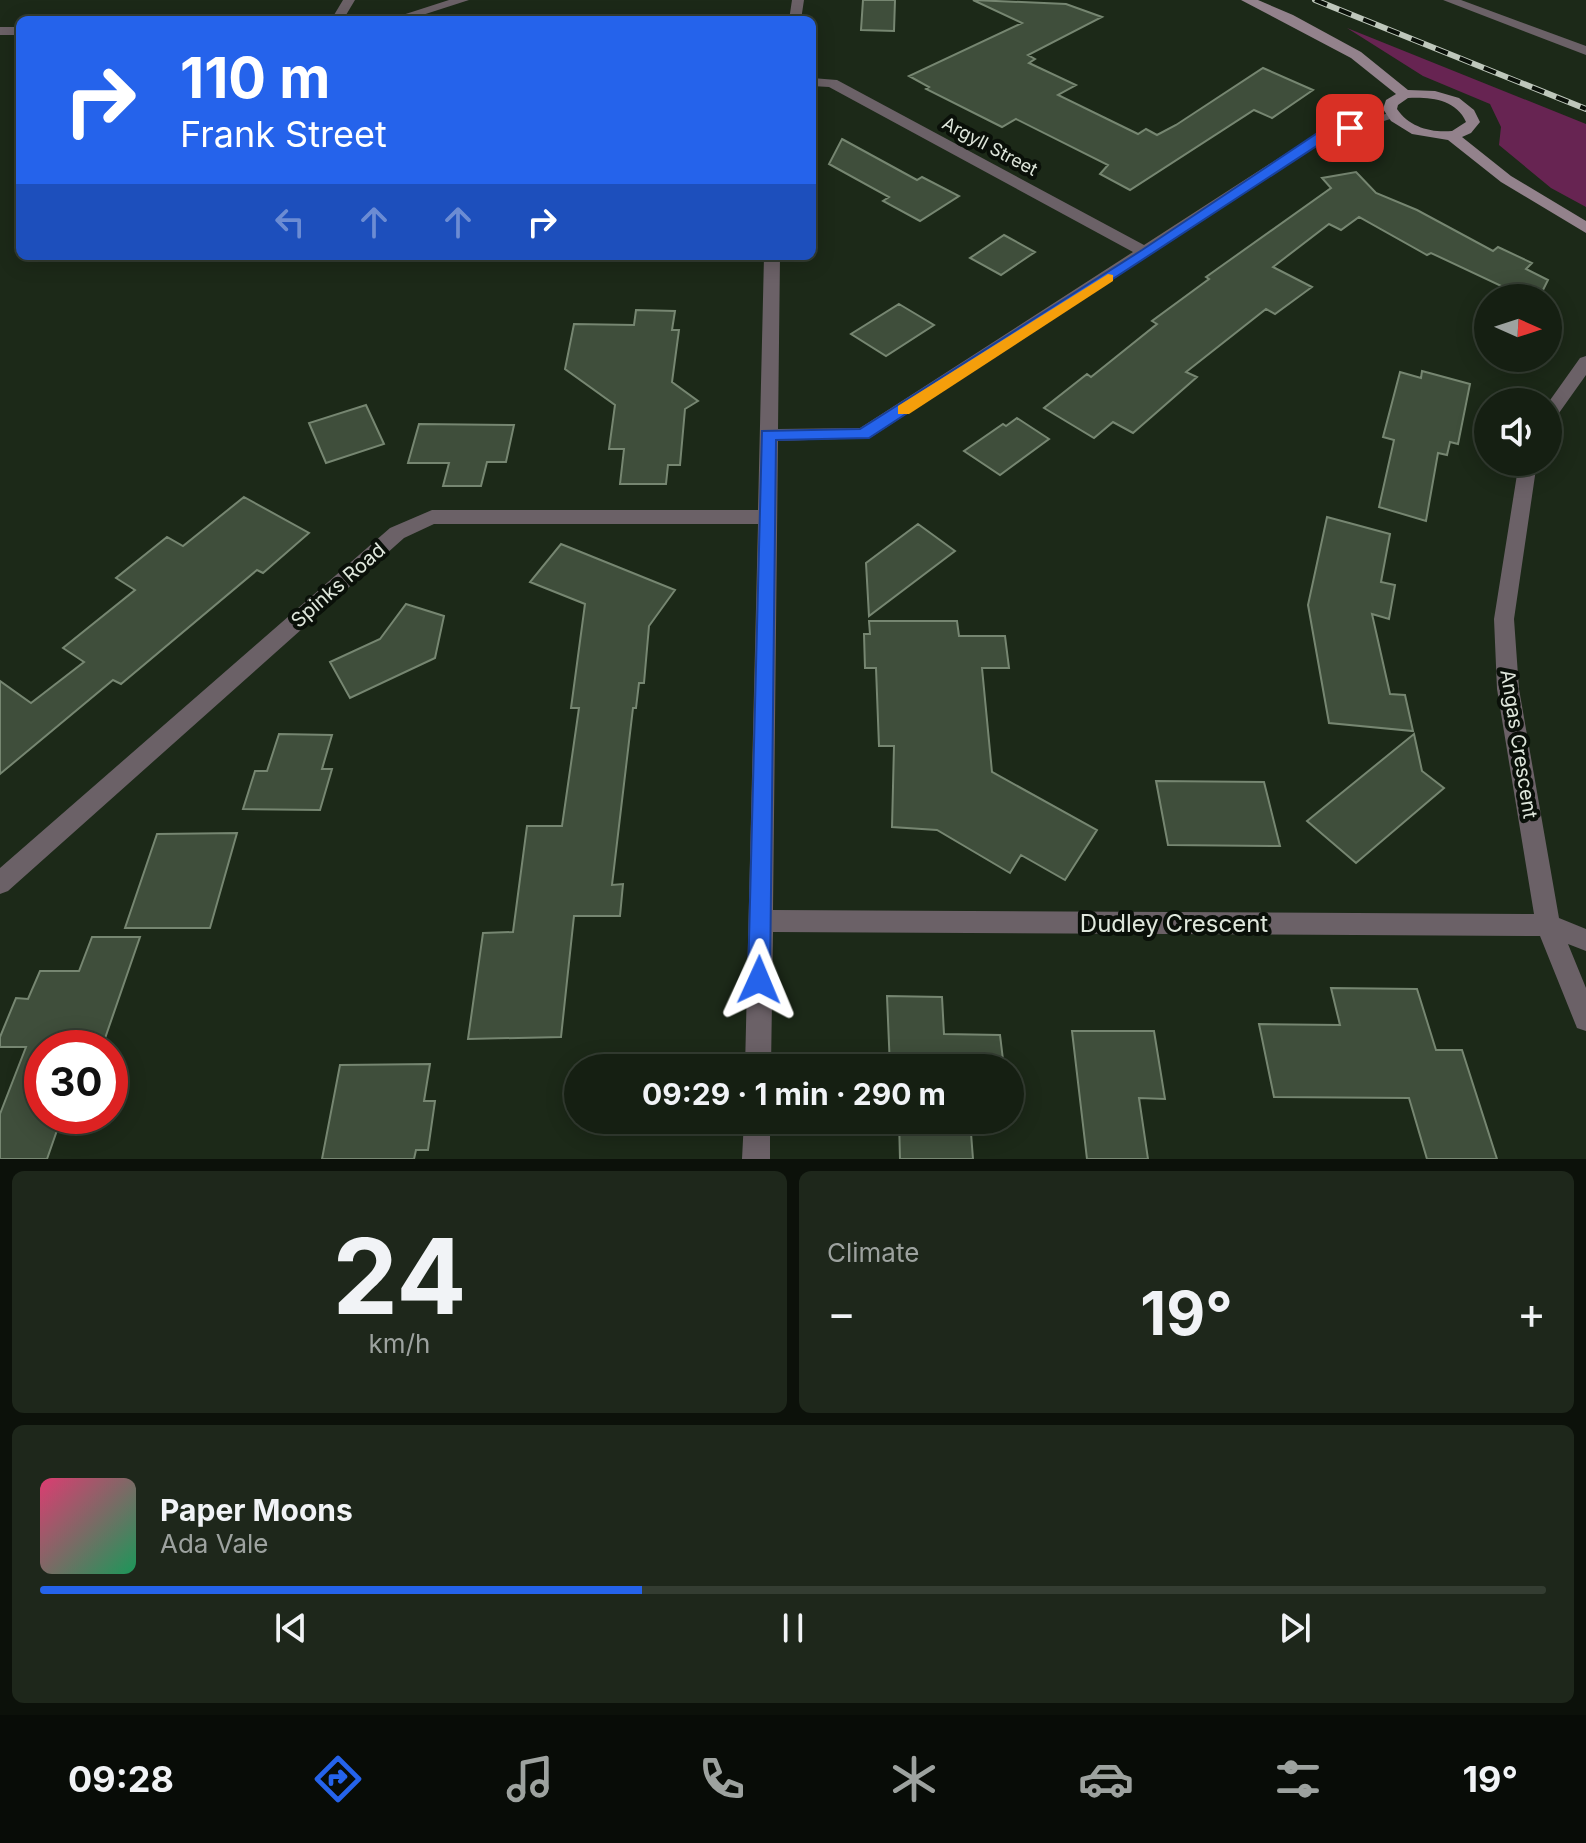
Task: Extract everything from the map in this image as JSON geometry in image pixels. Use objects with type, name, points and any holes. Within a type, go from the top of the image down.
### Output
[{"type":"street","points":[[407,16],[463,0]]},
{"type":"street","points":[[1247,0],[1356,55],[1405,94],[1444,97],[1466,108],[1473,122],[1462,133],[1451,135],[1411,129],[1393,116],[1391,103],[1405,94]]},
{"type":"street","points":[[1449,0],[1586,51]]},
{"type":"street","name":"Argyll Street","points":[[816,82],[832,83],[1147,253]]},
{"type":"street","points":[[768,435],[864,434],[1147,253],[1324,135],[1393,116]]},
{"type":"street","points":[[1451,135],[1506,179],[1586,228]]},
{"type":"street","points":[[758,1054],[772,260]]},
{"type":"street","points":[[1562,396],[1586,362]]},
{"type":"street","name":"Angas Crescent","points":[[1526,476],[1504,619],[1508,689],[1548,925],[1586,1019]]},
{"type":"street","name":"Spinks Road","points":[[0,883],[397,533],[432,517],[766,517]]},
{"type":"street","name":"Dudley Crescent","points":[[760,921],[1548,925],[1586,940]]},
{"type":"street","points":[[756,1159],[757,1134]]},
{"type":"shaded area","points":[[1347,28],[1586,124],[1586,207],[1551,188],[1499,145],[1501,127],[1490,104],[1423,76]]},
{"type":"building","points":[[863,0],[895,0],[894,31],[861,30]]},
{"type":"building","points":[[973,0],[1066,4],[1102,17],[1028,55],[1035,59],[1029,63],[1076,85],[1058,95],[1138,134],[1146,129],[1157,135],[1176,125],[1263,68],[1313,90],[1272,118],[1254,110],[1130,190],[1100,174],[1108,165],[1016,119],[1002,127],[926,89],[929,87],[909,76],[1022,23]]},
{"type":"building","points":[[842,139],[917,180],[922,177],[959,196],[920,221],[883,201],[889,197],[829,164]]},
{"type":"building","points":[[1356,172],[1376,193],[1417,210],[1493,251],[1498,247],[1532,263],[1526,269],[1548,280],[1546,284],[1497,284],[1431,253],[1427,255],[1359,217],[1341,230],[1329,224],[1273,267],[1312,287],[1275,314],[1266,309],[1186,372],[1197,377],[1133,433],[1113,422],[1094,438],[1044,408],[1087,374],[1091,377],[1157,324],[1152,321],[1209,279],[1206,277],[1331,188],[1322,178]]},
{"type":"building","points":[[1004,235],[1035,252],[1001,275],[970,258]]},
{"type":"building","points":[[899,304],[934,325],[886,356],[851,334]]},
{"type":"building","points":[[636,310],[675,311],[672,330],[679,330],[672,382],[698,401],[685,409],[680,465],[668,465],[666,484],[620,484],[624,449],[609,449],[615,405],[565,369],[574,324],[634,325]]},
{"type":"building","points":[[1422,371],[1470,384],[1458,444],[1450,442],[1447,455],[1438,453],[1426,521],[1379,507],[1394,440],[1383,437],[1400,372],[1421,378]]},
{"type":"building","points":[[366,405],[384,444],[326,463],[309,423]]},
{"type":"building","points":[[1017,418],[1049,439],[1000,475],[964,451],[1003,424],[1006,426]]},
{"type":"building","points":[[419,424],[514,425],[506,462],[487,462],[481,486],[443,486],[449,463],[408,463]]},
{"type":"building","points":[[244,497],[309,533],[263,573],[257,570],[121,684],[113,680],[0,774],[0,681],[31,703],[84,662],[63,648],[135,590],[116,578],[167,537],[183,546]]},
{"type":"building","points":[[1327,517],[1390,534],[1381,582],[1395,585],[1389,619],[1372,614],[1390,694],[1405,695],[1413,731],[1329,723],[1308,605]]},
{"type":"building","points":[[918,524],[955,551],[869,616],[866,563]]},
{"type":"building","points":[[561,544],[675,590],[649,626],[644,683],[639,683],[636,708],[633,708],[612,885],[623,884],[620,916],[574,916],[561,1037],[468,1039],[483,933],[513,932],[527,826],[562,826],[579,708],[571,708],[585,604],[530,582]]},
{"type":"building","points":[[406,604],[444,616],[435,658],[350,698],[330,662],[380,639]]},
{"type":"building","points":[[869,621],[957,621],[959,636],[1005,636],[1009,668],[982,668],[992,772],[1097,830],[1065,880],[1021,855],[1010,873],[937,830],[892,827],[894,746],[879,746],[876,668],[865,668],[864,634],[870,634]]},
{"type":"building","points":[[279,734],[332,735],[322,769],[332,769],[320,810],[243,809],[255,771],[267,771]]},
{"type":"building","points":[[1414,734],[1422,771],[1444,788],[1356,863],[1307,821]]},
{"type":"building","points":[[1156,781],[1264,782],[1280,846],[1168,845]]},
{"type":"building","points":[[237,833],[210,928],[125,928],[157,834]]},
{"type":"building","points":[[92,937],[140,937],[108,1030],[24,1030],[24,1047],[0,1047],[0,1037],[16,998],[28,999],[40,971],[79,971]]},
{"type":"building","points":[[1331,988],[1417,989],[1436,1050],[1462,1050],[1497,1159],[1427,1159],[1409,1098],[1274,1097],[1259,1024],[1340,1025]]},
{"type":"building","points":[[887,996],[942,997],[944,1034],[1000,1035],[1002,1054],[889,1054]]},
{"type":"building","points":[[1072,1031],[1154,1031],[1165,1099],[1139,1098],[1148,1159],[1087,1159]]},
{"type":"building","points":[[24,1052],[24,1134],[56,1134],[47,1159],[0,1159],[0,1114]]},
{"type":"building","points":[[430,1064],[424,1101],[435,1101],[428,1150],[416,1150],[414,1159],[322,1159],[340,1065]]},
{"type":"building","points":[[899,1134],[971,1134],[973,1159],[900,1159]]},
{"type":"railway","points":[[1315,0],[1586,109]]},
{"type":"slow traffic","points":[[904,410],[1108,278]]},
{"type":"route","points":[[759,980],[768,435],[864,434],[1147,253],[1324,135],[1350,128]]}]
